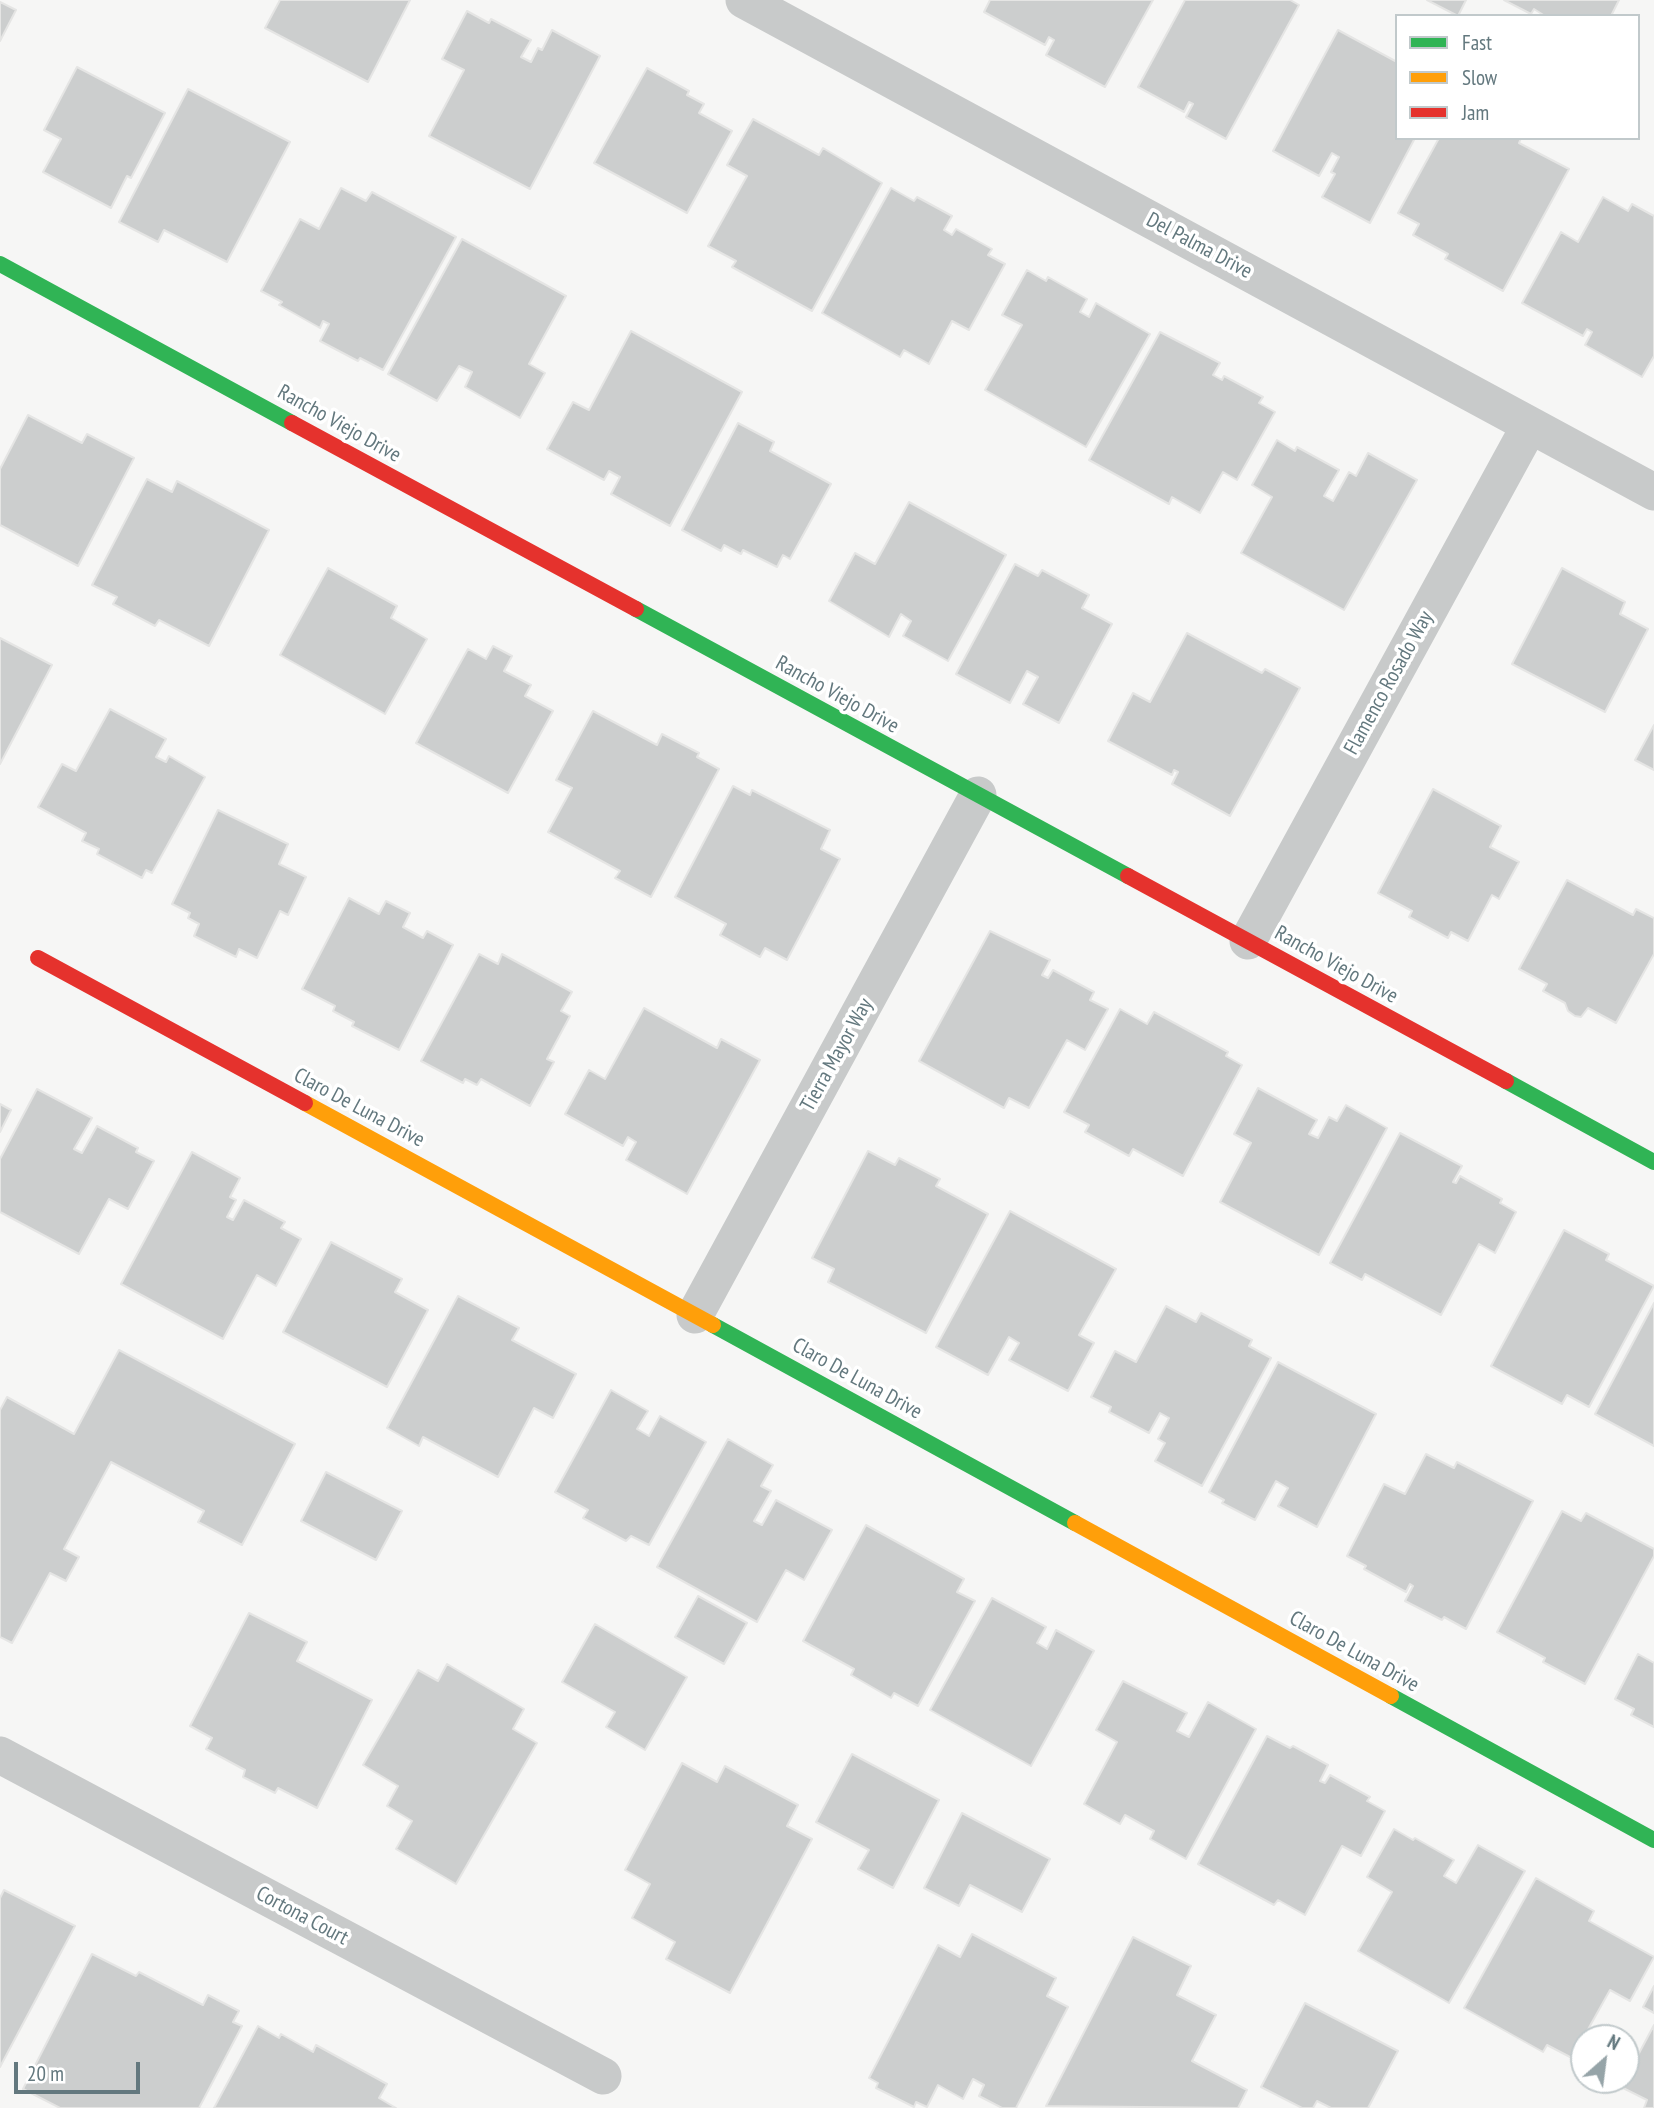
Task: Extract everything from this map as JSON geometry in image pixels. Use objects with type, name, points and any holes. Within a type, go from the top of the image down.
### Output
[{"type":"street","name":"Del Palma Drive","points":[[744,0],[1654,492]]},
{"type":"street","name":"Rancho Viejo Drive","points":[[0,264],[1654,1162]]},
{"type":"street","name":"Flamenco Rosado Way","points":[[1248,941],[1530,425]]},
{"type":"street","name":"Tierra Mayor Way","points":[[695,1315],[978,795]]},
{"type":"street","name":"Claro De Luna Drive","points":[[38,958],[1654,1840]]},
{"type":"street","name":"Cortona Court","points":[[0,1755],[603,2077]]},
{"type":"building","points":[[280,0],[410,0],[368,82],[265,28]]},
{"type":"building","points":[[990,0],[1153,0],[1105,87],[1046,55],[1054,40],[1049,37],[1045,45],[984,12]]},
{"type":"building","points":[[1185,0],[1290,0],[1299,5],[1226,139],[1186,117],[1193,104],[1189,102],[1184,112],[1138,87]]},
{"type":"building","points":[[1427,0],[1466,0],[1459,14]]},
{"type":"building","points":[[1504,0],[1619,0],[1612,14],[1542,14],[1534,9],[1531,14]]},
{"type":"building","points":[[0,2],[16,10],[0,41]]},
{"type":"building","points":[[467,11],[489,23],[491,19],[531,40],[521,57],[531,62],[538,48],[542,50],[552,30],[600,56],[530,189],[429,136],[464,70],[442,59]]},
{"type":"building","points":[[1338,30],[1395,61],[1395,140],[1414,140],[1370,223],[1322,197],[1335,174],[1331,172],[1339,157],[1332,153],[1319,176],[1273,151]]},
{"type":"building","points":[[77,67],[165,113],[131,178],[127,176],[111,208],[43,172],[61,139],[44,130]]},
{"type":"building","points":[[647,68],[689,91],[687,95],[704,104],[699,113],[732,131],[687,213],[594,163]]},
{"type":"building","points":[[188,89],[290,142],[227,262],[164,230],[158,242],[119,222]]},
{"type":"building","points":[[753,119],[819,155],[823,148],[882,183],[812,311],[732,267],[736,261],[708,246],[747,176],[727,165]]},
{"type":"building","points":[[1438,140],[1520,140],[1519,143],[1569,169],[1503,291],[1445,259],[1448,254],[1413,235],[1419,224],[1398,213]]},
{"type":"building","points":[[341,188],[366,201],[372,192],[456,237],[383,370],[360,358],[358,361],[320,341],[329,324],[323,321],[320,328],[279,305],[282,302],[261,291],[300,219],[319,229]]},
{"type":"building","points":[[891,188],[914,201],[917,197],[952,216],[944,230],[952,235],[956,229],[992,249],[988,255],[1005,264],[969,330],[952,321],[929,364],[904,350],[900,357],[822,313]]},
{"type":"building","points":[[1603,197],[1628,211],[1632,204],[1654,216],[1654,356],[1642,377],[1585,345],[1592,332],[1587,329],[1583,336],[1522,303],[1561,232],[1578,242]]},
{"type":"building","points":[[462,239],[566,296],[529,364],[545,373],[520,418],[465,387],[472,372],[459,366],[437,401],[388,374]]},
{"type":"building","points":[[1027,270],[1046,281],[1048,277],[1087,299],[1080,312],[1089,317],[1096,303],[1150,334],[1086,447],[985,390],[1022,325],[1002,315]]},
{"type":"building","points":[[631,331],[742,392],[670,526],[611,494],[620,477],[609,471],[604,480],[547,449],[573,402],[589,410]]},
{"type":"building","points":[[1160,332],[1220,363],[1213,375],[1222,380],[1224,376],[1263,397],[1259,403],[1275,412],[1237,480],[1223,472],[1200,513],[1172,497],[1169,504],[1089,460]]},
{"type":"building","points":[[28,415],[82,443],[87,434],[134,458],[78,566],[0,525],[0,469]]},
{"type":"building","points":[[738,423],[774,442],[770,451],[831,484],[790,559],[783,555],[777,567],[743,550],[741,554],[724,545],[721,551],[682,530]]},
{"type":"building","points":[[1277,440],[1295,451],[1297,447],[1339,470],[1324,496],[1333,501],[1349,472],[1356,476],[1368,453],[1417,480],[1344,610],[1241,553],[1272,497],[1252,485]]},
{"type":"building","points":[[147,479],[172,492],[177,481],[269,530],[209,646],[159,620],[155,626],[113,604],[117,597],[92,585]]},
{"type":"building","points":[[909,502],[1006,555],[948,661],[903,636],[911,621],[901,614],[889,637],[829,601],[855,553],[875,564]]},
{"type":"building","points":[[1015,564],[1038,576],[1042,570],[1089,595],[1082,608],[1112,624],[1059,723],[1023,704],[1038,677],[1027,671],[1010,703],[956,674]]},
{"type":"building","points":[[328,568],[397,606],[391,618],[427,639],[385,714],[280,655]]},
{"type":"building","points":[[1562,568],[1625,602],[1620,614],[1648,629],[1605,712],[1512,664]]},
{"type":"building","points":[[1187,633],[1262,673],[1265,669],[1300,688],[1230,816],[1172,784],[1178,772],[1174,770],[1172,775],[1108,741],[1133,693],[1150,702]]},
{"type":"building","points":[[0,638],[52,665],[0,764]]},
{"type":"building","points":[[493,646],[512,656],[504,671],[531,685],[525,696],[553,711],[508,793],[416,743],[468,649],[486,659]]},
{"type":"building","points":[[110,709],[166,739],[156,757],[166,762],[169,756],[205,777],[152,873],[146,870],[142,878],[97,854],[99,849],[82,841],[86,833],[38,807],[62,764],[76,771]]},
{"type":"building","points":[[593,711],[657,745],[662,734],[699,753],[697,757],[719,769],[651,897],[615,878],[620,871],[548,832],[572,788],[556,780]]},
{"type":"building","points":[[1654,725],[1654,770],[1635,760]]},
{"type":"building","points":[[733,786],[750,795],[752,790],[830,830],[821,849],[840,859],[787,960],[765,948],[760,957],[720,935],[726,924],[675,897]]},
{"type":"building","points":[[1433,789],[1501,826],[1490,847],[1519,862],[1499,899],[1492,895],[1468,941],[1451,932],[1448,938],[1409,917],[1412,911],[1378,893]]},
{"type":"building","points":[[218,810],[288,844],[279,864],[306,877],[288,915],[280,911],[257,958],[239,949],[236,957],[194,936],[199,924],[188,918],[190,913],[172,904]]},
{"type":"building","points":[[1567,880],[1633,915],[1636,909],[1654,918],[1654,954],[1616,1023],[1588,1008],[1581,1017],[1575,1016],[1568,1011],[1565,1003],[1543,991],[1547,984],[1519,969]]},
{"type":"building","points":[[349,898],[379,914],[386,901],[410,913],[403,927],[423,938],[427,931],[453,945],[399,1050],[352,1026],[354,1022],[333,1011],[335,1006],[302,989]]},
{"type":"building","points":[[990,931],[1050,960],[1042,975],[1048,978],[1053,970],[1094,992],[1090,1000],[1108,1009],[1085,1050],[1067,1040],[1029,1108],[1009,1098],[1004,1108],[919,1061]]},
{"type":"building","points":[[479,954],[498,964],[502,954],[572,992],[561,1011],[570,1016],[547,1059],[554,1062],[530,1106],[481,1079],[477,1085],[465,1079],[463,1083],[421,1061]]},
{"type":"building","points":[[644,1008],[717,1048],[721,1039],[760,1060],[687,1194],[626,1160],[636,1142],[628,1137],[623,1146],[565,1114],[589,1070],[605,1079]]},
{"type":"building","points":[[1120,1009],[1147,1024],[1154,1012],[1228,1052],[1226,1056],[1242,1065],[1183,1176],[1133,1149],[1129,1156],[1085,1132],[1089,1125],[1064,1112]]},
{"type":"building","points":[[1258,1088],[1317,1120],[1309,1134],[1318,1138],[1329,1117],[1337,1121],[1346,1105],[1387,1128],[1319,1255],[1220,1202],[1251,1143],[1234,1134]]},
{"type":"building","points":[[37,1089],[92,1118],[74,1149],[82,1153],[97,1126],[138,1148],[136,1152],[154,1161],[128,1209],[109,1199],[79,1254],[0,1212],[0,1159]]},
{"type":"building","points":[[0,1104],[11,1110],[0,1132]]},
{"type":"building","points":[[1400,1133],[1462,1166],[1453,1182],[1456,1183],[1460,1176],[1502,1199],[1500,1203],[1516,1212],[1495,1253],[1479,1244],[1441,1315],[1365,1274],[1362,1280],[1330,1263]]},
{"type":"building","points":[[868,1151],[895,1165],[899,1158],[940,1179],[936,1186],[988,1214],[926,1333],[828,1282],[834,1269],[812,1258]]},
{"type":"building","points":[[192,1152],[240,1178],[230,1197],[236,1200],[227,1217],[233,1220],[244,1200],[285,1222],[281,1228],[301,1239],[276,1286],[257,1275],[223,1339],[121,1284]]},
{"type":"building","points":[[1010,1211],[1116,1269],[1079,1335],[1094,1343],[1068,1391],[1009,1360],[1019,1343],[1009,1337],[988,1375],[936,1347]]},
{"type":"building","points":[[1564,1230],[1609,1254],[1606,1260],[1654,1286],[1589,1407],[1567,1395],[1562,1404],[1491,1366]]},
{"type":"building","points":[[331,1242],[402,1279],[395,1292],[428,1310],[387,1387],[283,1332]]},
{"type":"building","points":[[458,1296],[519,1328],[512,1340],[576,1374],[553,1418],[534,1408],[498,1477],[423,1437],[419,1446],[387,1428]]},
{"type":"building","points":[[1654,1303],[1654,1446],[1595,1414]]},
{"type":"building","points":[[1166,1306],[1196,1322],[1201,1313],[1252,1340],[1249,1346],[1271,1358],[1202,1486],[1155,1461],[1165,1443],[1158,1439],[1169,1418],[1160,1413],[1149,1433],[1109,1412],[1111,1407],[1091,1397],[1115,1351],[1136,1362]]},
{"type":"building","points":[[119,1350],[295,1444],[242,1545],[198,1522],[204,1511],[111,1462],[64,1549],[79,1557],[66,1581],[50,1573],[12,1643],[0,1637],[0,1410],[7,1397],[74,1434]]},
{"type":"building","points":[[1278,1362],[1376,1414],[1317,1527],[1278,1506],[1288,1488],[1276,1481],[1255,1520],[1222,1503],[1224,1500],[1209,1492]]},
{"type":"building","points":[[611,1390],[648,1411],[637,1429],[649,1436],[660,1416],[706,1442],[649,1545],[631,1536],[626,1541],[583,1518],[588,1510],[555,1492]]},
{"type":"building","points":[[728,1439],[773,1465],[761,1486],[771,1491],[754,1521],[762,1525],[776,1500],[832,1530],[804,1580],[786,1570],[757,1622],[657,1567]]},
{"type":"building","points":[[1426,1454],[1454,1468],[1457,1462],[1533,1501],[1466,1629],[1405,1601],[1413,1586],[1410,1584],[1406,1592],[1364,1569],[1366,1566],[1347,1556],[1384,1484],[1405,1494]]},
{"type":"building","points":[[326,1472],[402,1511],[376,1560],[301,1521]]},
{"type":"building","points":[[1562,1511],[1581,1521],[1586,1513],[1654,1549],[1654,1556],[1585,1684],[1543,1662],[1545,1658],[1497,1632]]},
{"type":"building","points":[[866,1525],[964,1579],[957,1592],[975,1601],[918,1706],[894,1693],[891,1698],[851,1675],[854,1669],[803,1641]]},
{"type":"building","points":[[698,1596],[747,1623],[724,1664],[675,1637]]},
{"type":"building","points":[[992,1598],[1046,1627],[1037,1643],[1047,1649],[1056,1630],[1094,1651],[1031,1766],[930,1710]]},
{"type":"building","points":[[249,1613],[307,1642],[297,1661],[372,1700],[317,1808],[278,1788],[275,1793],[243,1777],[245,1770],[206,1749],[212,1738],[190,1726]]},
{"type":"building","points":[[595,1624],[687,1677],[645,1750],[606,1727],[615,1712],[562,1682]]},
{"type":"building","points":[[1638,1654],[1654,1663],[1654,1727],[1631,1715],[1634,1709],[1615,1699]]},
{"type":"building","points":[[447,1664],[524,1709],[513,1729],[537,1743],[456,1884],[396,1849],[412,1821],[387,1806],[398,1786],[363,1765],[418,1670],[438,1681]]},
{"type":"building","points":[[1123,1681],[1187,1713],[1177,1731],[1189,1737],[1208,1702],[1256,1729],[1186,1859],[1150,1839],[1154,1831],[1125,1815],[1120,1824],[1084,1804],[1117,1742],[1096,1730]]},
{"type":"building","points":[[1267,1736],[1290,1748],[1293,1746],[1328,1765],[1320,1781],[1325,1783],[1330,1775],[1370,1797],[1367,1801],[1385,1811],[1361,1856],[1342,1846],[1305,1915],[1278,1900],[1274,1905],[1198,1864]]},
{"type":"building","points":[[852,1754],[939,1800],[893,1888],[858,1869],[869,1850],[816,1822]]},
{"type":"building","points":[[682,1763],[717,1782],[725,1766],[798,1805],[787,1826],[812,1839],[730,1993],[666,1959],[675,1942],[632,1918],[650,1884],[625,1870]]},
{"type":"building","points":[[962,1813],[1050,1859],[1022,1912],[970,1885],[959,1906],[924,1888]]},
{"type":"building","points":[[1394,1829],[1454,1860],[1444,1876],[1456,1883],[1478,1845],[1525,1871],[1449,2003],[1358,1951],[1392,1892],[1367,1877]]},
{"type":"building","points":[[1536,1878],[1594,1911],[1589,1921],[1654,1957],[1630,2001],[1610,1990],[1591,2024],[1570,2024],[1570,2057],[1547,2045],[1543,2052],[1464,2008]]},
{"type":"building","points":[[4,1890],[75,1926],[0,2067],[0,1898]]},
{"type":"building","points":[[972,1934],[1056,1978],[1047,1996],[1068,2007],[1016,2108],[1002,2108],[979,2096],[984,2085],[973,2079],[963,2099],[938,2085],[927,2107],[916,2102],[914,2107],[876,2088],[878,2083],[869,2078],[938,1945],[960,1957]]},
{"type":"building","points":[[1133,1937],[1191,1966],[1177,1995],[1216,2015],[1192,2061],[1247,2090],[1238,2108],[1046,2106]]},
{"type":"building","points":[[92,1954],[136,1976],[139,1972],[203,2005],[208,1995],[239,2011],[233,2022],[242,2026],[199,2108],[60,2108],[23,2089]]},
{"type":"building","points":[[1654,1986],[1654,2013],[1643,2007]]},
{"type":"building","points":[[1305,2003],[1398,2051],[1368,2108],[1331,2108],[1317,2101],[1313,2108],[1302,2108],[1261,2087]]},
{"type":"building","points":[[1654,2025],[1654,2108],[1644,2108],[1647,2100],[1635,2094],[1640,2094],[1640,2051]]},
{"type":"building","points":[[258,2026],[279,2038],[281,2034],[313,2052],[316,2045],[387,2084],[379,2098],[396,2108],[214,2108]]},
{"type":"traffic: fast","points":[[0,264],[292,423]]},
{"type":"traffic: fast","points":[[636,609],[1128,876]]},
{"type":"traffic: fast","points":[[1506,1081],[1654,1162]]},
{"type":"traffic: fast","points":[[713,1325],[1075,1523]]},
{"type":"traffic: fast","points":[[1391,1696],[1654,1840]]},
{"type":"traffic: slow","points":[[305,1103],[713,1325]]},
{"type":"traffic: slow","points":[[1075,1523],[1391,1696]]},
{"type":"traffic: jam","points":[[292,423],[636,609]]},
{"type":"traffic: jam","points":[[1128,876],[1506,1081]]},
{"type":"traffic: jam","points":[[38,958],[305,1103]]}]
